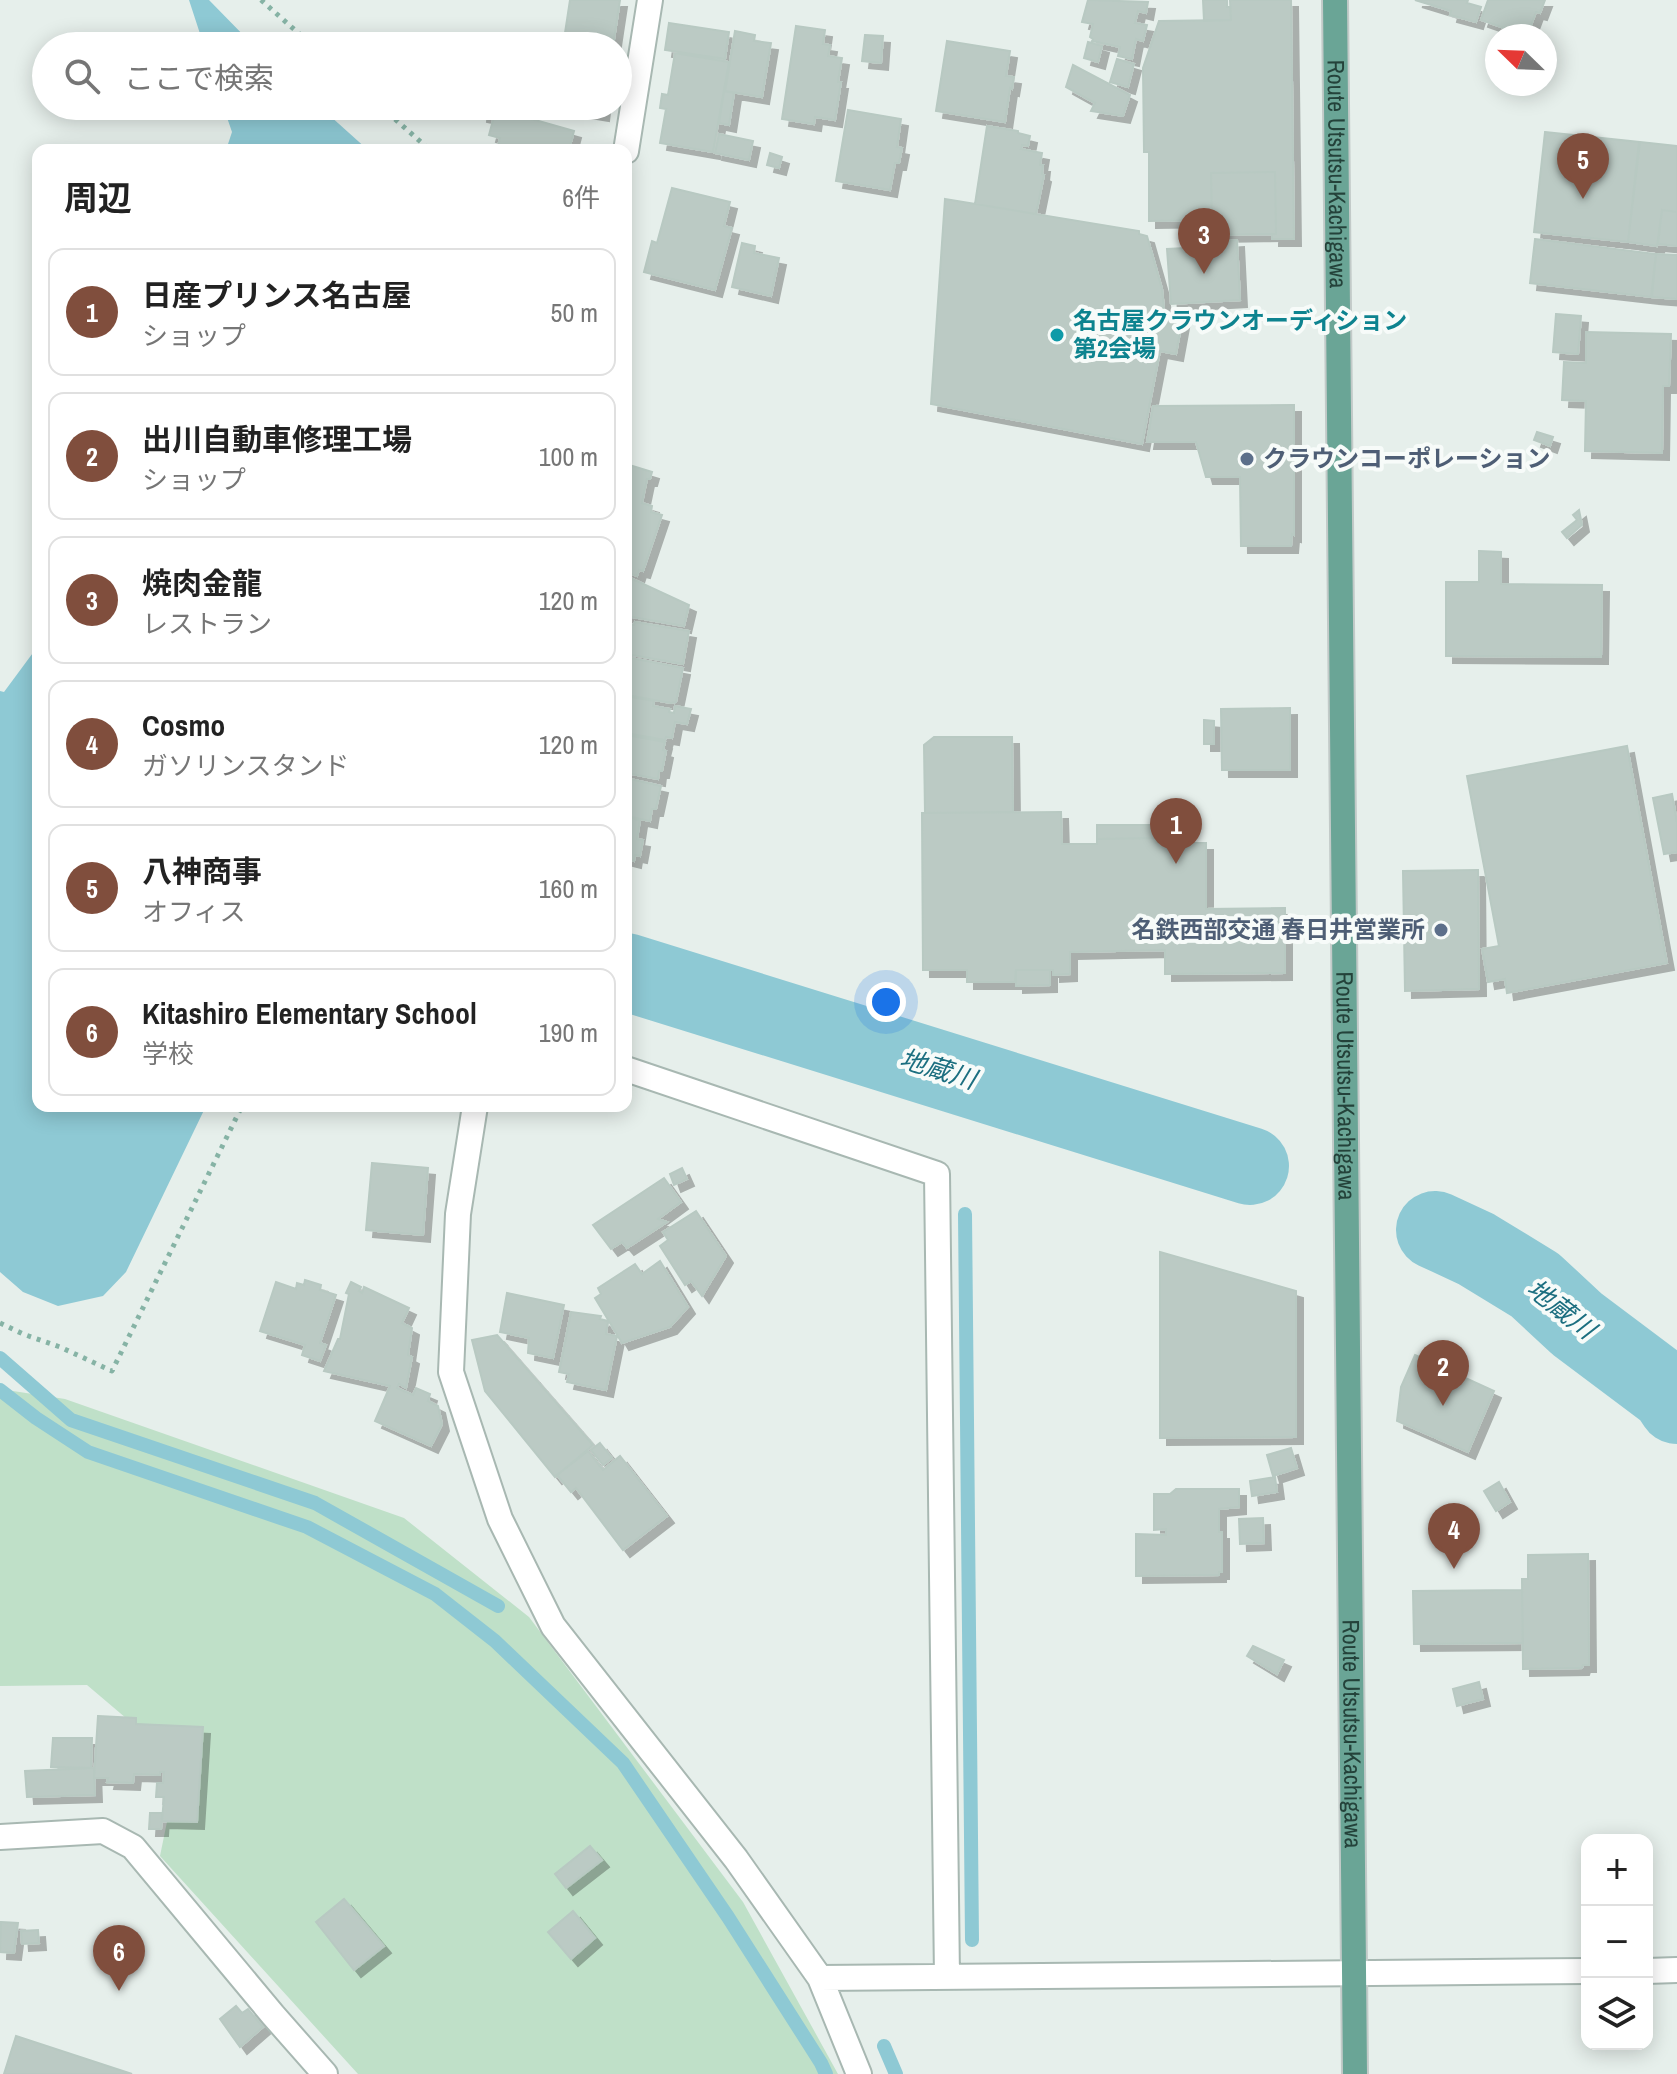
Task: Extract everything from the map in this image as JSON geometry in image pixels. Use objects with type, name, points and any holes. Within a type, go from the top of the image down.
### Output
[{"type":"main road","name":"Route Utsutsu-Kachigawa","points":[[1335,0],[1355,2074]]},
{"type":"street","points":[[632,113],[650,0]]},
{"type":"street","points":[[627,144],[631,120]]},
{"type":"street","points":[[632,1071],[937,1174],[947,1977]]},
{"type":"street","points":[[474,1112],[458,1214],[451,1372],[500,1519],[553,1626],[736,1859],[820,1978],[859,2074]]},
{"type":"street","points":[[0,1837],[103,1831],[133,1847],[325,2074]]},
{"type":"street","points":[[1653,1971],[1677,1970]]},
{"type":"street","points":[[820,1978],[1581,1971]]},
{"type":"path","points":[[261,0],[297,32]]},
{"type":"path","points":[[396,120],[423,144]]},
{"type":"path","points":[[0,1323],[112,1371],[239,1112]]},
{"type":"green space","points":[[0,1389],[65,1399],[404,1518],[529,1617],[743,1902],[838,2074],[358,2074],[160,1856],[179,1763],[87,1685],[0,1686]]},
{"type":"water","points":[[189,0],[209,0],[240,32],[199,32]]},
{"type":"water","points":[[228,120],[335,120],[361,144],[228,144],[232,132]]},
{"type":"water","points":[[32,654],[32,1112],[203,1112],[126,1272],[103,1296],[58,1306],[23,1292],[0,1272],[0,691],[4,692]]},
{"type":"building","points":[[570,0],[620,0],[615,32],[565,32]]},
{"type":"building","points":[[1088,0],[1148,2],[1146,13],[1138,11],[1135,23],[1147,25],[1143,41],[1136,39],[1132,59],[1118,56],[1120,47],[1092,41],[1093,24],[1082,22]]},
{"type":"building","points":[[1203,0],[1227,0],[1231,20],[1204,21]]},
{"type":"building","points":[[1230,0],[1291,0],[1294,239],[1272,239],[1272,234],[1276,234],[1275,172],[1211,173],[1212,220],[1149,221],[1149,152],[1144,152],[1143,68],[1159,21],[1231,20]]},
{"type":"building","points":[[1415,0],[1468,0],[1467,3],[1481,7],[1476,22]]},
{"type":"building","points":[[1488,0],[1545,0],[1532,24],[1492,24],[1481,20]]},
{"type":"building","points":[[669,23],[729,32],[725,59],[665,50]]},
{"type":"building","points":[[796,26],[825,30],[823,44],[830,45],[828,56],[842,58],[835,120],[815,117],[814,124],[782,119]]},
{"type":"building","points":[[735,31],[755,35],[754,41],[771,43],[762,97],[725,91]]},
{"type":"building","points":[[865,35],[883,36],[881,63],[862,61]]},
{"type":"building","points":[[947,41],[1010,51],[1006,76],[1014,77],[1005,122],[936,111]]},
{"type":"building","points":[[1088,42],[1102,46],[1098,62],[1084,58]]},
{"type":"building","points":[[675,53],[729,62],[713,152],[660,143],[666,109],[660,108],[662,94],[668,95]]},
{"type":"building","points":[[1117,59],[1134,64],[1128,87],[1110,82]]},
{"type":"building","points":[[1073,65],[1130,95],[1123,116],[1091,111],[1095,103],[1066,87]]},
{"type":"building","points":[[724,91],[734,93],[729,125],[719,123]]},
{"type":"building","points":[[848,110],[901,119],[897,147],[902,148],[899,163],[895,163],[890,190],[836,181]]},
{"type":"building","points":[[493,120],[535,120],[574,131],[571,144],[498,144],[500,138],[489,135]]},
{"type":"building","points":[[987,126],[1030,136],[1028,146],[1022,145],[1021,149],[1042,153],[1040,165],[1043,165],[1044,175],[1036,214],[975,204]]},
{"type":"building","points":[[1545,132],[1639,142],[1628,242],[1534,232]]},
{"type":"building","points":[[719,134],[753,141],[749,160],[715,153]]},
{"type":"building","points":[[1640,142],[1677,146],[1677,212],[1662,210],[1657,246],[1628,242]]},
{"type":"building","points":[[770,153],[782,157],[779,168],[767,165]]},
{"type":"building","points":[[1275,172],[1276,234],[1212,235],[1211,173]]},
{"type":"building","points":[[672,188],[730,202],[724,226],[732,228],[715,290],[644,272],[652,241],[657,243]]},
{"type":"building","name":"名古屋クラウンオーディション 第2会場","points":[[945,199],[1139,231],[1139,234],[1147,236],[1162,289],[1165,318],[1183,316],[1176,354],[1160,351],[1142,444],[931,404]]},
{"type":"building","points":[[1662,210],[1677,212],[1677,246],[1658,244]]},
{"type":"building","points":[[1535,239],[1656,254],[1651,297],[1530,283]]},
{"type":"building","points":[[1237,240],[1240,300],[1171,304],[1167,249],[1206,247],[1206,242]]},
{"type":"building","points":[[742,243],[755,246],[754,253],[779,258],[771,296],[732,287]]},
{"type":"building","points":[[1656,254],[1677,255],[1677,299],[1652,297]]},
{"type":"building","points":[[1556,314],[1581,316],[1578,354],[1553,352]]},
{"type":"building","points":[[1586,332],[1671,334],[1669,386],[1663,386],[1662,453],[1585,451],[1586,401],[1562,400],[1564,362],[1586,363]]},
{"type":"building","name":"クラウンコーポレーション","points":[[1294,405],[1294,535],[1291,546],[1241,546],[1240,477],[1206,477],[1196,442],[1147,442],[1153,406]]},
{"type":"building","points":[[1537,432],[1553,437],[1550,446],[1534,440]]},
{"type":"building","points":[[632,466],[652,472],[650,479],[647,479],[642,503],[652,506],[651,512],[662,515],[643,571],[639,570],[637,576],[632,574]]},
{"type":"building","points":[[1579,510],[1582,525],[1567,538],[1562,532],[1577,520],[1573,515]]},
{"type":"building","points":[[1479,551],[1501,552],[1501,584],[1602,585],[1601,657],[1446,656],[1446,582],[1479,582]]},
{"type":"building","points":[[632,579],[689,605],[684,626],[632,617]]},
{"type":"building","points":[[635,622],[689,631],[683,664],[632,655]]},
{"type":"building","points":[[632,658],[683,668],[676,702],[632,696]]},
{"type":"building","points":[[632,697],[654,701],[653,706],[670,709],[669,712],[674,713],[675,706],[691,709],[687,724],[675,722],[672,738],[666,737],[665,740],[632,734]]},
{"type":"building","points":[[1290,708],[1290,770],[1222,770],[1221,709]]},
{"type":"building","points":[[1204,720],[1214,721],[1214,744],[1204,744]]},
{"type":"building","points":[[632,736],[665,742],[663,750],[666,751],[658,779],[632,774]]},
{"type":"building","points":[[934,737],[1012,737],[1013,812],[925,813],[924,745]]},
{"type":"building","points":[[1627,746],[1667,963],[1507,993],[1505,979],[1488,982],[1482,949],[1499,946],[1467,776]]},
{"type":"building","points":[[632,779],[661,786],[650,821],[632,817]]},
{"type":"building","points":[[1672,794],[1677,823],[1677,852],[1664,854],[1653,798]]},
{"type":"building","points":[[1061,812],[1062,844],[1097,844],[1097,839],[1156,838],[1156,843],[1206,843],[1206,909],[1285,908],[1285,973],[1165,974],[1165,950],[1070,952],[1070,974],[1053,975],[1053,970],[1016,970],[1015,982],[967,982],[967,970],[923,970],[922,813]]},
{"type":"building","points":[[632,818],[640,820],[637,839],[643,840],[640,856],[635,855],[634,861]]},
{"type":"building","points":[[1097,825],[1156,825],[1156,838],[1097,839]]},
{"type":"building","name":"名鉄西部交通 春日井営業所","points":[[1478,870],[1479,989],[1405,991],[1403,871]]},
{"type":"building","points":[[1016,970],[1050,970],[1050,985],[1016,986]]},
{"type":"building","points":[[372,1163],[428,1168],[423,1235],[366,1230]]},
{"type":"building","points":[[682,1168],[687,1179],[674,1185],[670,1174]]},
{"type":"building","points":[[664,1178],[681,1202],[658,1219],[667,1222],[627,1248],[622,1242],[611,1249],[593,1225]]},
{"type":"building","points":[[696,1211],[726,1256],[702,1296],[691,1281],[685,1285],[660,1246],[668,1240],[663,1232]]},
{"type":"building","points":[[1160,1252],[1296,1291],[1296,1437],[1160,1438]]},
{"type":"building","points":[[660,1261],[688,1307],[670,1327],[622,1343],[595,1298],[601,1294],[598,1288],[635,1264],[642,1274]]},
{"type":"building","points":[[305,1280],[321,1285],[320,1290],[336,1295],[320,1343],[326,1345],[320,1361],[302,1355],[305,1345],[260,1331],[276,1282],[296,1289],[297,1283],[304,1285]]},
{"type":"building","points":[[351,1282],[361,1287],[359,1291],[362,1293],[364,1287],[409,1308],[402,1323],[412,1328],[408,1355],[412,1357],[406,1388],[399,1384],[397,1388],[413,1395],[416,1388],[430,1394],[428,1401],[438,1406],[442,1424],[431,1446],[375,1421],[390,1386],[324,1371],[340,1339],[349,1294],[346,1293]]},
{"type":"building","points":[[507,1293],[564,1305],[553,1358],[528,1353],[529,1338],[500,1332]]},
{"type":"building","points":[[571,1312],[601,1316],[600,1319],[608,1321],[606,1334],[617,1336],[606,1390],[567,1382],[569,1374],[559,1372]]},
{"type":"building","points":[[497,1335],[593,1445],[555,1477],[485,1391],[472,1340]]},
{"type":"building","points":[[1415,1355],[1494,1391],[1468,1452],[1397,1421],[1401,1387]]},
{"type":"building","points":[[600,1443],[612,1458],[603,1465],[591,1450]]},
{"type":"building","points":[[1291,1448],[1297,1468],[1273,1476],[1267,1455]]},
{"type":"building","points":[[588,1451],[603,1470],[620,1456],[667,1516],[623,1550],[576,1488],[571,1492],[557,1475]]},
{"type":"building","points":[[1275,1477],[1277,1492],[1252,1496],[1250,1481]]},
{"type":"building","points":[[1499,1482],[1510,1502],[1496,1511],[1484,1491]]},
{"type":"building","points":[[1176,1489],[1239,1489],[1239,1507],[1219,1509],[1222,1572],[1219,1575],[1136,1576],[1136,1534],[1166,1535],[1166,1529],[1154,1530],[1154,1494],[1170,1494]]},
{"type":"building","points":[[1263,1518],[1264,1543],[1240,1544],[1239,1519]]},
{"type":"building","points":[[1588,1554],[1589,1665],[1582,1668],[1523,1669],[1522,1579],[1528,1579],[1528,1555]]},
{"type":"building","points":[[1522,1590],[1523,1643],[1414,1644],[1413,1591]]},
{"type":"building","points":[[1253,1646],[1284,1660],[1277,1674],[1247,1656]]},
{"type":"building","points":[[1479,1682],[1483,1699],[1457,1706],[1453,1689]]},
{"type":"building","points":[[98,1716],[136,1718],[136,1724],[203,1727],[197,1822],[162,1821],[164,1797],[156,1797],[157,1783],[163,1783],[164,1772],[160,1775],[134,1774],[133,1783],[94,1778]]},
{"type":"building","points":[[53,1738],[92,1738],[91,1768],[51,1767]]},
{"type":"building","points":[[94,1768],[95,1795],[27,1797],[25,1771]]},
{"type":"building","points":[[150,1813],[162,1813],[161,1829],[149,1829]]},
{"type":"building","points":[[590,1846],[602,1860],[566,1888],[555,1874]]},
{"type":"building","points":[[344,1899],[384,1946],[354,1970],[316,1922]]},
{"type":"building","points":[[573,1911],[595,1938],[571,1959],[548,1932]]},
{"type":"building","points":[[1,1922],[18,1923],[14,1953],[0,1952]]},
{"type":"building","points":[[38,1930],[39,1943],[22,1944],[21,1931]]},
{"type":"building","points":[[236,2006],[242,2013],[248,2009],[263,2027],[240,2047],[220,2019]]},
{"type":"building","points":[[16,2036],[132,2074],[4,2074]]},
{"type":"waterway","name":"地蔵川","points":[[632,974],[1250,1166]]},
{"type":"waterway","points":[[965,1214],[972,1940]]},
{"type":"waterway","name":"地蔵川","points":[[1435,1230],[1476,1249],[1535,1285],[1577,1324],[1669,1393],[1677,1405]]},
{"type":"waterway","points":[[0,1358],[71,1420],[315,1503],[498,1606]]},
{"type":"waterway","points":[[1669,1393],[1677,1386]]},
{"type":"waterway","points":[[0,1390],[88,1452],[307,1527],[435,1594],[495,1641],[623,1763],[728,1917],[826,2074]]},
{"type":"waterway","points":[[884,2046],[896,2074]]},
{"type":"place","name":"八神商事","points":[[1583,199]]},
{"type":"place","name":"焼肉金龍","points":[[1204,274]]},
{"type":"place","name":"名古屋クラウンオーディション 第2会場","points":[[1057,335]]},
{"type":"place","name":"クラウンコーポレーション","points":[[1247,459]]},
{"type":"place","name":"日産プリンス名古屋","points":[[1176,864]]},
{"type":"place","name":"名鉄西部交通 春日井営業所","points":[[1441,930]]},
{"type":"place","name":"出川自動車修理工場","points":[[1443,1406]]},
{"type":"place","name":"Cosmo","points":[[1454,1569]]},
{"type":"place","name":"Kitashiro Elementary School","points":[[119,1991]]}]
